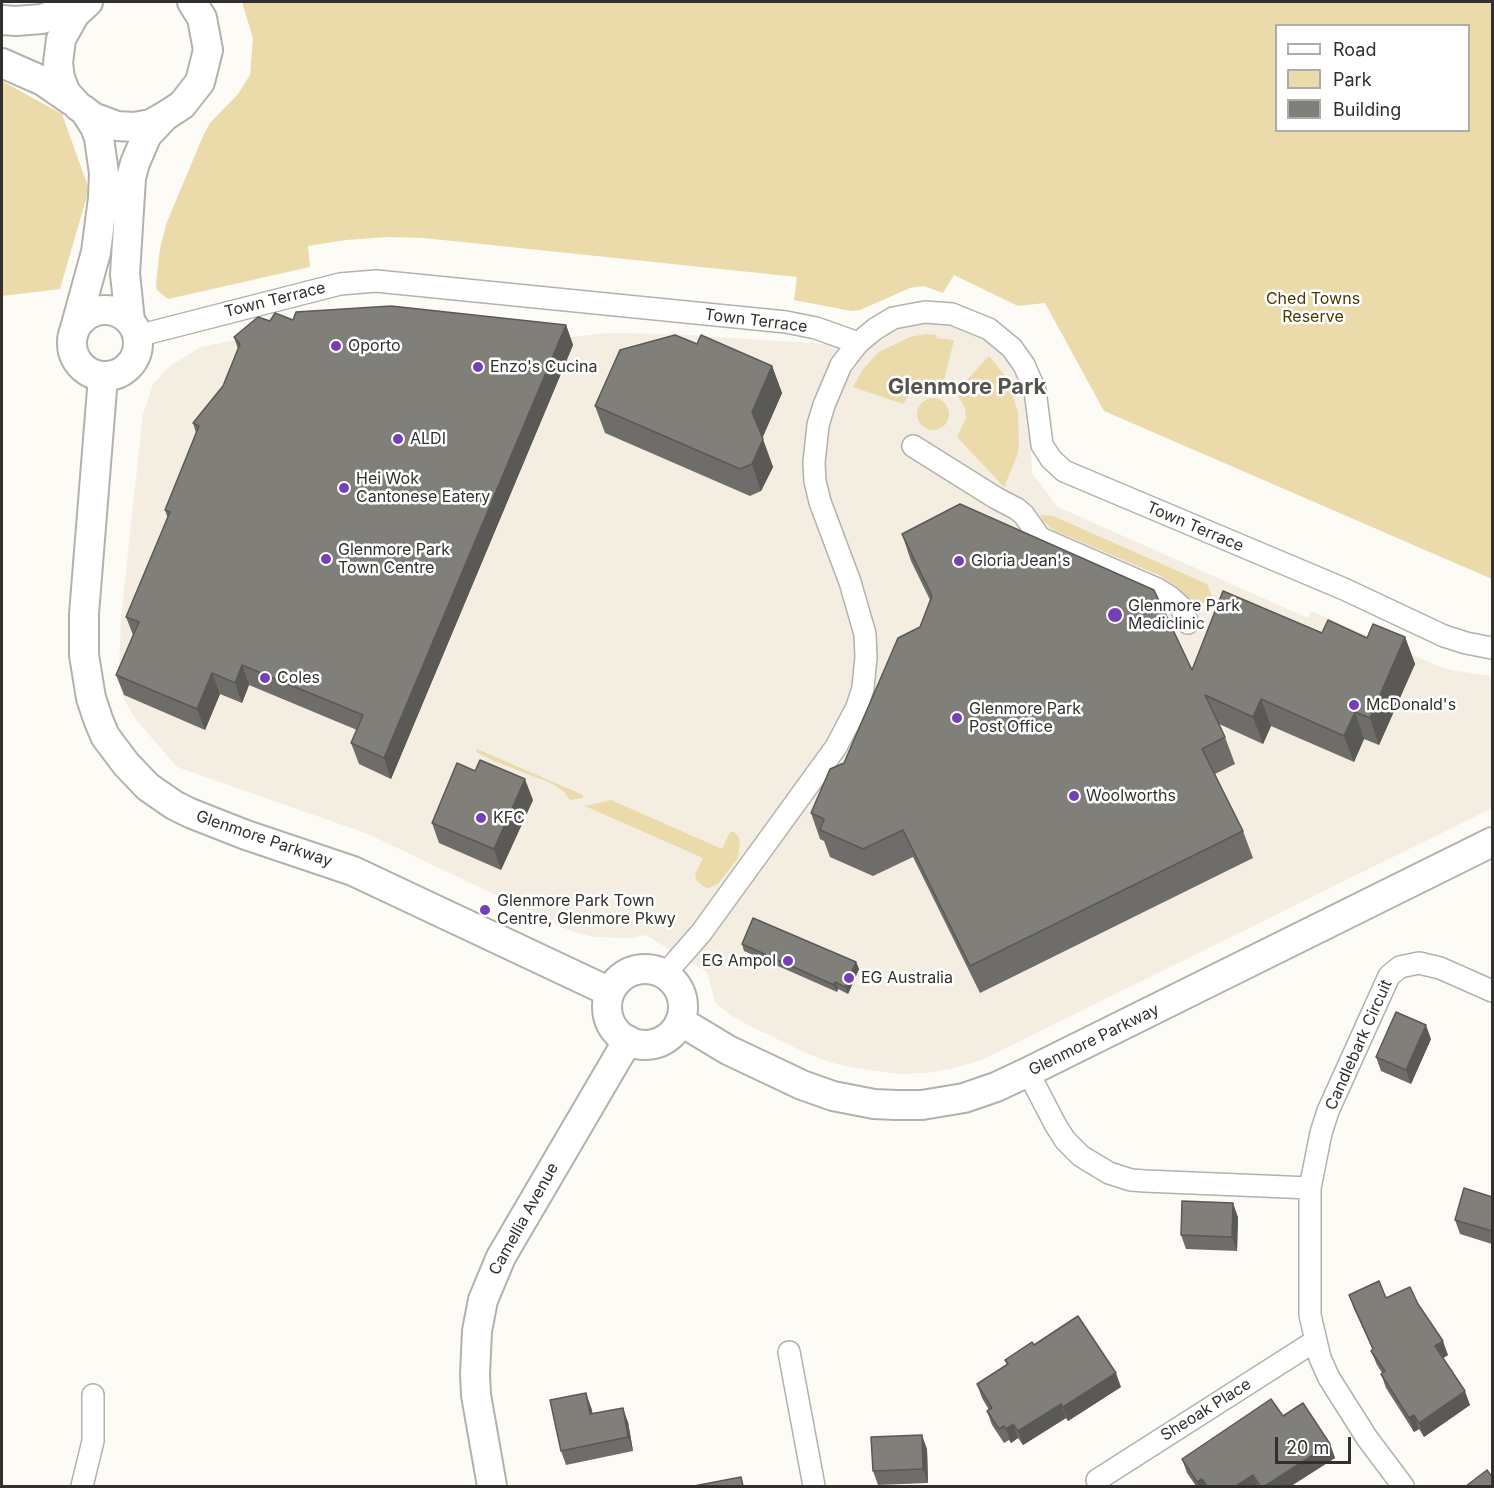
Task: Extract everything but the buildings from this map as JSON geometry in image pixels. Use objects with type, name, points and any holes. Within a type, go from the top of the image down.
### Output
[{"type":"main road","points":[[2,20],[42,19],[87,2]]},
{"type":"main road","points":[[87,2],[75,14],[66,30],[59,52],[60,78],[66,93],[95,127],[99,138],[103,181],[96,252],[72,344],[76,358],[92,374],[104,377],[123,372],[131,364],[136,354],[139,343],[134,329],[125,274],[131,178],[147,135],[165,116]]},
{"type":"main road","points":[[2,63],[43,81],[93,117],[117,126],[134,127],[151,124],[182,105],[200,82],[208,50],[206,30],[192,2]]},
{"type":"main road","points":[[74,332],[80,322],[89,315],[110,310],[121,314],[134,329]]},
{"type":"main road","name":"Glenmore Parkway","points":[[104,377],[84,614],[84,655],[91,698],[98,719],[105,736],[126,764],[161,796],[190,813],[246,835],[353,871],[610,992]]},
{"type":"main road","name":"Glenmore Parkway","points":[[680,1022],[728,1050],[802,1086],[833,1096],[874,1104],[922,1105],[964,1098],[982,1093],[1028,1072],[1492,842]]},
{"type":"main road","points":[[648,968],[665,974],[680,990],[683,1003],[680,1022],[663,1041],[650,1045],[637,1044],[628,1040],[614,1028],[608,1016],[607,1003],[610,992],[617,981],[628,973],[648,968]]},
{"type":"main road","name":"Camellia Avenue","points":[[492,1486],[477,1403],[475,1374],[477,1331],[483,1299],[501,1257],[628,1040]]},
{"type":"street","name":"Town Terrace","points":[[134,329],[340,284],[376,281],[786,322],[816,328],[858,343],[893,318],[912,313],[938,312],[974,322],[1004,340],[1012,348],[1024,365],[1035,390],[1042,445],[1051,459],[1064,471],[1344,589],[1444,636],[1492,648]]},
{"type":"street","points":[[665,974],[713,917],[836,747],[847,728],[863,688],[866,657],[865,634],[850,582],[820,502],[815,481],[814,462],[818,425],[824,405],[842,365],[858,343]]},
{"type":"street","points":[[913,446],[1024,514],[1040,538],[1157,589],[1170,597],[1180,606],[1188,623]]},
{"type":"street","name":"Candlebark Circuit","points":[[1403,1486],[1367,1438],[1329,1378],[1315,1341],[1308,1294],[1310,1188],[1321,1133],[1328,1112],[1389,976],[1400,967],[1419,963],[1440,968],[1492,991]]},
{"type":"street","points":[[1028,1072],[1065,1140],[1081,1156],[1109,1173],[1131,1180],[1310,1188]]},
{"type":"street","name":"Sheoak Place","points":[[1097,1479],[1315,1341]]},
{"type":"street","points":[[789,1352],[814,1486]]},
{"type":"street","points":[[82,1486],[94,1432],[93,1395]]},
{"type":"shaded area","name":"Glenmore Park Town Centre","points":[[339,319],[562,338],[608,333],[673,334],[826,344],[929,319],[969,328],[996,347],[1017,368],[1029,399],[1032,473],[1058,507],[1308,618],[1311,611],[1436,665],[1451,670],[1492,676],[1492,808],[982,1060],[951,1069],[899,1074],[850,1067],[804,1052],[729,1014],[715,1002],[707,972],[646,935],[632,938],[594,937],[573,932],[368,834],[177,767],[136,720],[124,699],[119,670],[121,617],[143,414],[153,384],[170,366],[201,347]]},
{"type":"green space","name":"Ched Towns Reserve","points":[[242,2],[1492,2],[1492,579],[1104,411],[1045,303],[1018,306],[954,275],[943,293],[924,286],[910,288],[860,310],[851,311],[794,300],[797,277],[424,238],[388,237],[308,246],[310,267],[168,299],[157,290],[156,283],[160,248],[167,222],[210,123],[238,94],[250,75],[253,38]]},
{"type":"green space","points":[[2,81],[62,114],[89,189],[60,289],[2,296]]},
{"type":"green space","points":[[926,334],[937,335],[936,338],[954,340],[943,385],[932,383],[918,386],[903,404],[853,387],[863,369],[879,352],[910,337]]},
{"type":"green space","points":[[989,356],[1007,378],[1018,412],[1017,456],[1004,487],[957,437],[966,418],[965,408],[956,392]]},
{"type":"green space","points":[[933,398],[945,402],[949,414],[945,426],[933,430],[921,426],[917,414],[921,402]]},
{"type":"green space","points":[[1040,515],[1053,516],[1207,584],[1214,601],[1196,604],[1159,575],[1053,530]]},
{"type":"green space","points":[[477,749],[583,795],[583,798],[570,800],[553,784],[494,761],[476,752]]},
{"type":"green space","points":[[611,800],[722,849],[730,832],[734,832],[739,837],[740,843],[738,858],[718,884],[709,888],[704,887],[697,881],[695,874],[703,858],[585,806]]},
{"type":"place","name":"Oporto","points":[[336,346]]},
{"type":"place","name":"Enzo's Cucina","points":[[478,367]]},
{"type":"place","name":"ALDI","points":[[398,439]]},
{"type":"place","name":"Hei Wok Cantonese Eatery","points":[[344,488]]},
{"type":"place","name":"Glenmore Park Town Centre","points":[[326,559]]},
{"type":"place","name":"Gloria Jean's","points":[[959,561]]},
{"type":"place","name":"Glenmore Park Mediclinic","points":[[1115,615]]},
{"type":"place","name":"Coles","points":[[265,678]]},
{"type":"place","name":"McDonald's","points":[[1354,705]]},
{"type":"place","name":"Glenmore Park Post Office","points":[[957,718]]},
{"type":"place","name":"Woolworths","points":[[1074,796]]},
{"type":"place","name":"KFC","points":[[481,818]]},
{"type":"place","name":"Glenmore Park Town Centre, Glenmore Pkwy","points":[[485,910]]},
{"type":"place","name":"EG Ampol","points":[[788,961]]},
{"type":"place","name":"EG Australia","points":[[849,978]]},
{"type":"district","name":"Glenmore Park","points":[[967,387]]}]
